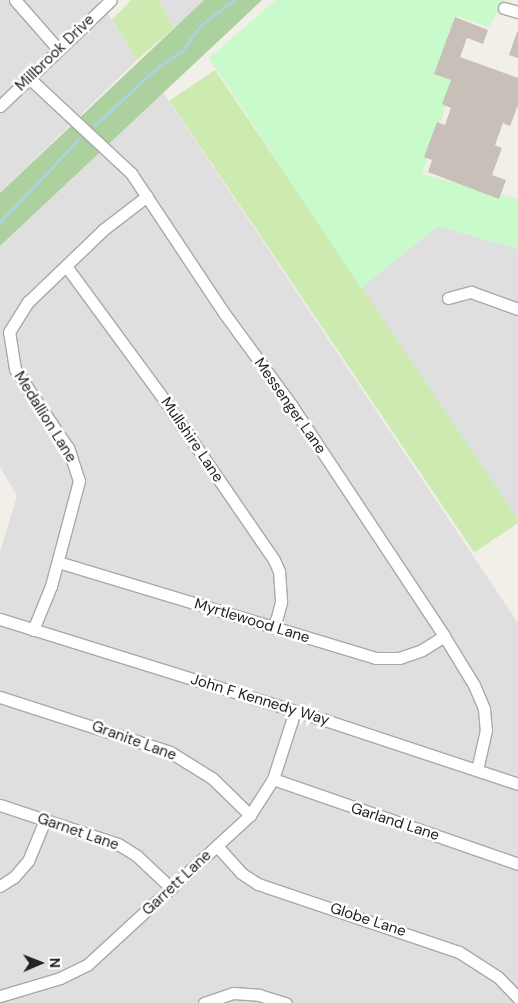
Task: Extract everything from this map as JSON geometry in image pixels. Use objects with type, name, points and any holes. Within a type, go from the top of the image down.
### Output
[{"type":"street","points":[[15,0],[58,49]]},
{"type":"street","name":"Millbrook Drive","points":[[0,106],[111,0]]},
{"type":"street","points":[[504,8],[518,12]]},
{"type":"street","name":"Messenger Lane","points":[[29,78],[120,161],[147,196],[224,313],[296,412],[444,636],[477,691],[484,709],[486,730],[478,770]]},
{"type":"street","name":"Medallion Lane","points":[[33,630],[58,562],[78,493],[78,470],[68,448],[15,369],[9,338],[20,311],[104,229],[147,196]]},
{"type":"street","name":"Mullshire Lane","points":[[66,266],[160,394],[274,560],[279,571],[281,602],[274,628]]},
{"type":"street","points":[[448,298],[471,292],[518,309]]},
{"type":"street","name":"Myrtlewood Lane","points":[[58,562],[274,628],[388,660],[422,650],[444,636]]},
{"type":"street","name":"John F Kennedy Way","points":[[0,619],[295,711],[518,784]]},
{"type":"street","name":"Granite Lane","points":[[0,697],[170,752],[212,778],[250,815]]},
{"type":"street","name":"Garrett Lane","points":[[0,996],[60,978],[86,965],[250,815],[273,779],[295,711]]},
{"type":"street","name":"Garland Lane","points":[[273,779],[518,864]]},
{"type":"street","name":"Garnet Lane","points":[[0,805],[118,844],[138,856],[171,888]]},
{"type":"street","points":[[0,886],[14,877],[28,862],[45,820]]},
{"type":"street","name":"Globe Lane","points":[[217,846],[240,873],[258,884],[460,952],[498,977],[518,998]]},
{"type":"street","points":[[204,1003],[233,993],[259,995],[286,1003]]},
{"type":"shaded area","points":[[0,0],[99,0],[137,60],[0,193]]},
{"type":"shaded area","points":[[159,0],[204,0],[174,28]]},
{"type":"shaded area","points":[[163,92],[518,623],[518,1003],[0,1003],[0,552],[17,496],[0,467],[0,246]]},
{"type":"shaded area","points":[[438,226],[518,249],[518,523],[361,288]]},
{"type":"green space","points":[[131,0],[159,0],[174,28],[137,60],[112,20]]},
{"type":"green space","points":[[204,0],[262,0],[0,246],[0,193]]},
{"type":"green space","points":[[276,0],[505,0],[489,27],[457,16],[435,74],[455,81],[422,174],[518,199],[518,249],[438,226],[361,288],[209,58]]},
{"type":"green space","points":[[215,70],[518,519],[518,523],[474,553],[169,101]]},
{"type":"building","points":[[455,17],[488,30],[483,44],[467,38],[460,57],[518,78],[518,105],[510,126],[503,123],[495,145],[502,148],[492,175],[506,180],[499,199],[428,172],[432,160],[424,157],[437,122],[445,125],[451,108],[442,104],[451,80],[434,74]]},
{"type":"building","points":[[518,32],[518,58],[509,55]]},
{"type":"waterway","points":[[95,125],[159,66],[182,51],[201,25],[234,0]]},
{"type":"waterway","points":[[0,222],[78,140]]}]
